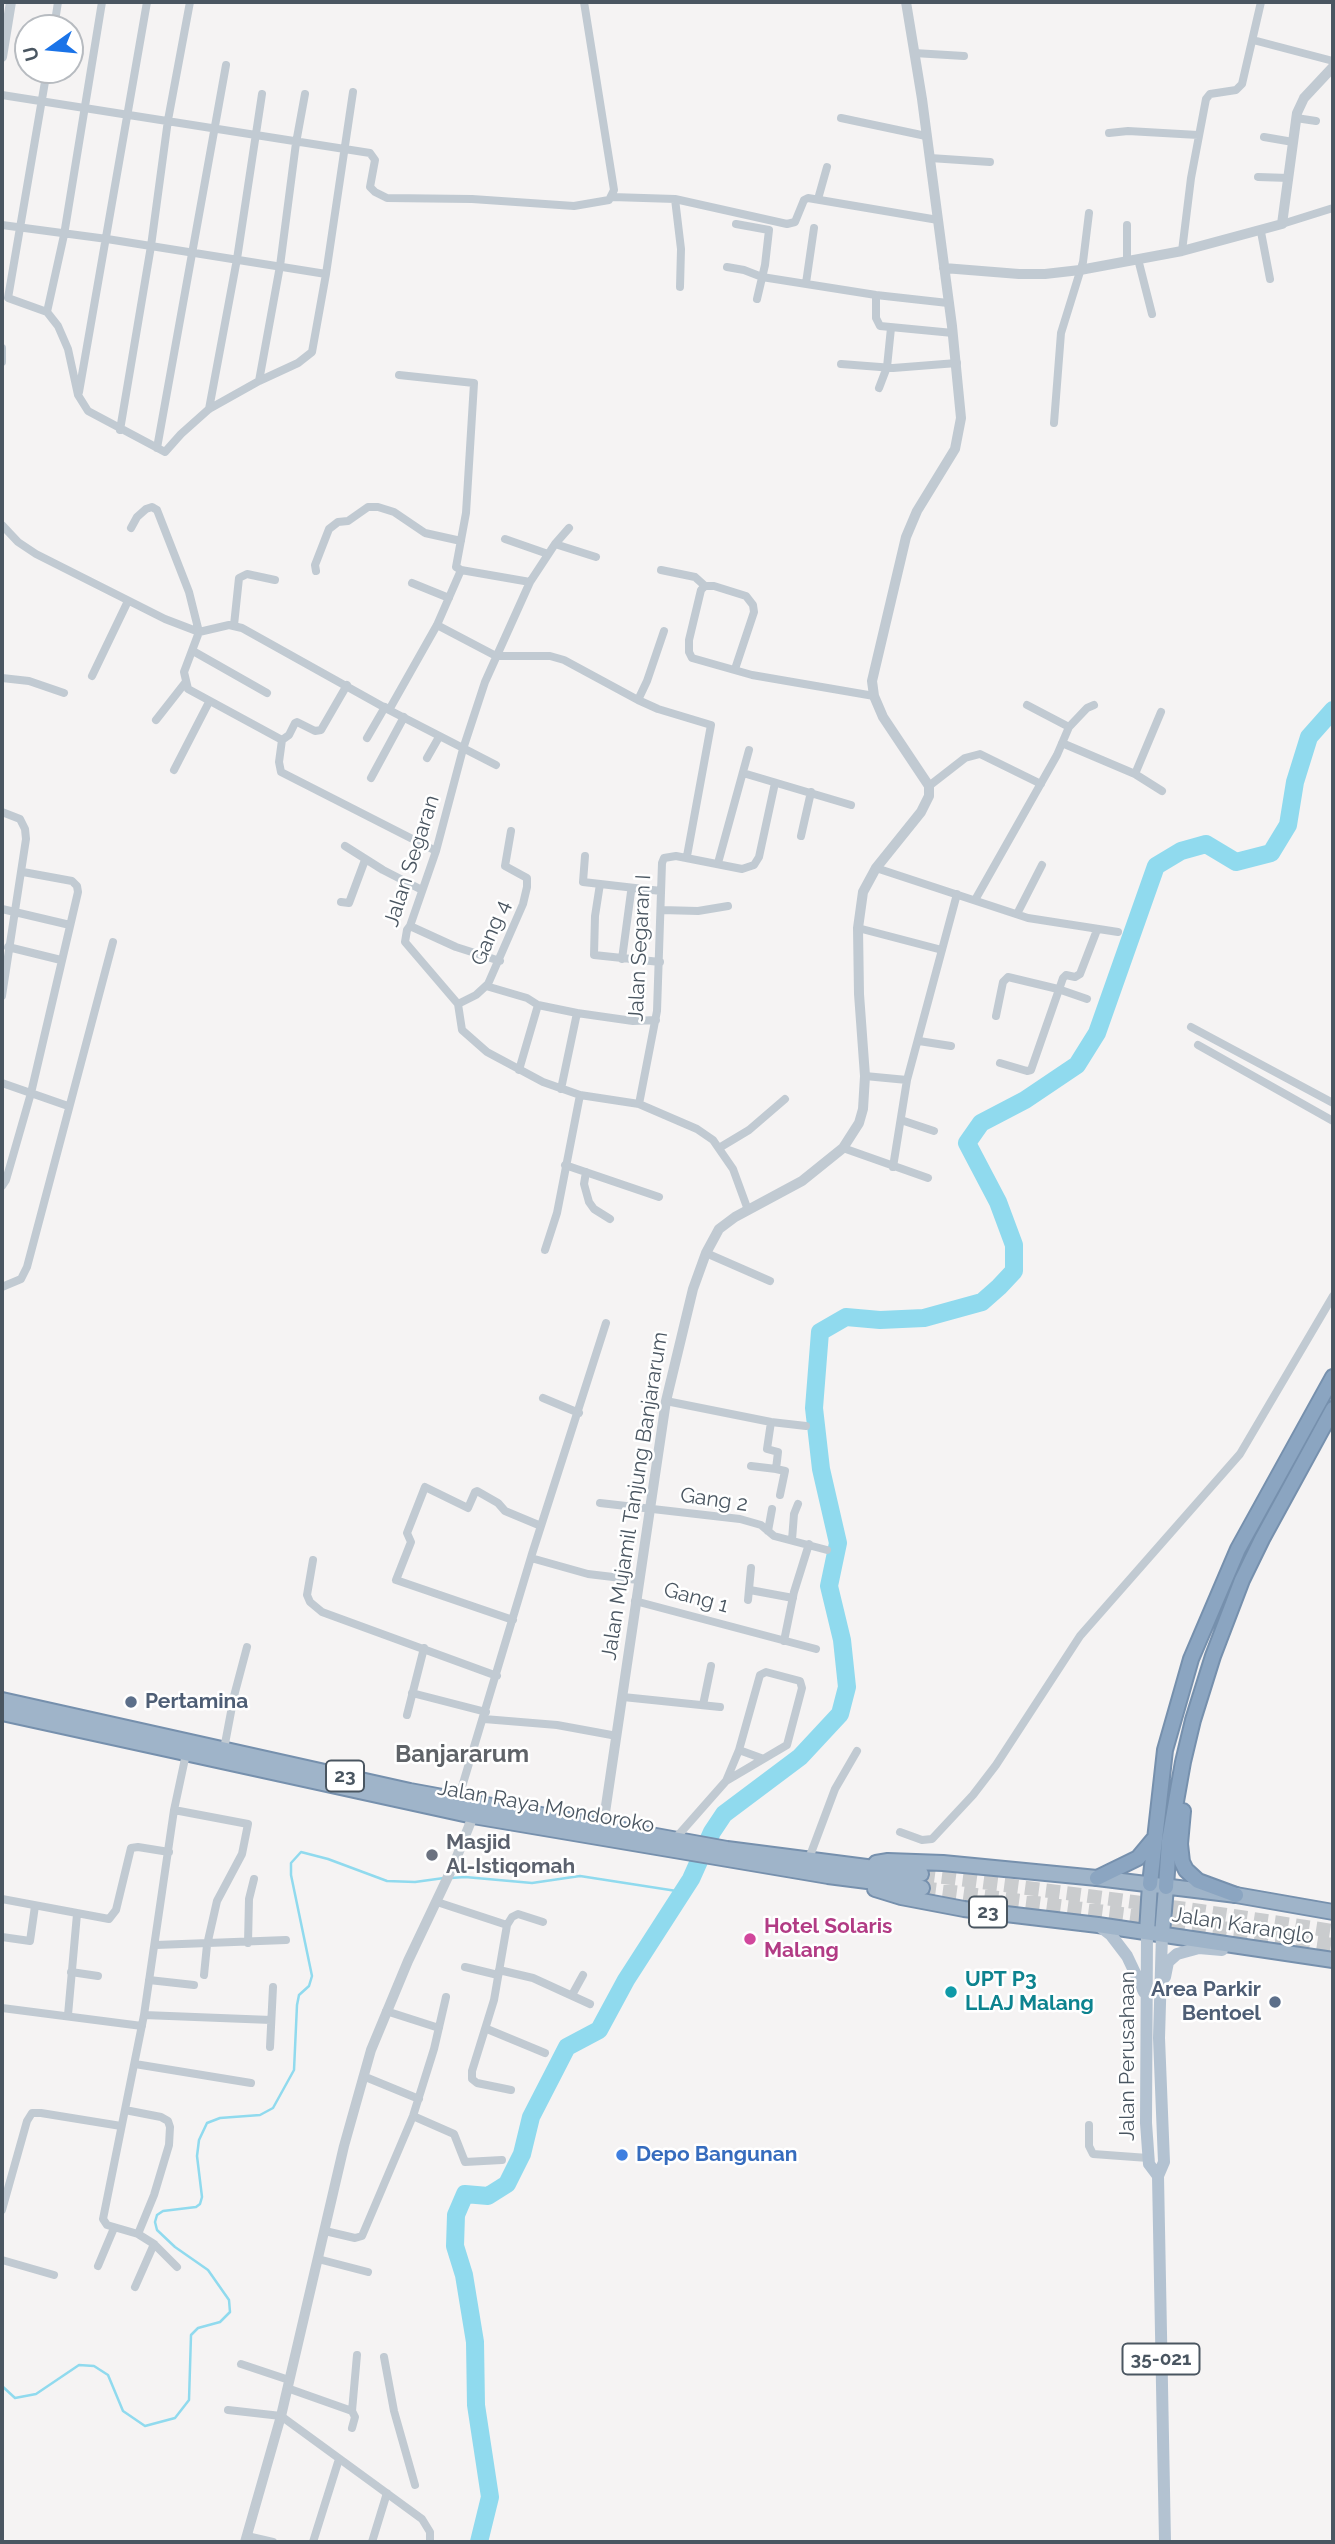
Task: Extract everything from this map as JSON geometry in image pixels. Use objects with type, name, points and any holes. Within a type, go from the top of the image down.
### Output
[{"type":"highway","points":[[1147,1932],[1153,1840],[1165,1750],[1191,1659],[1238,1549],[1333,1377]]},
{"type":"highway","points":[[1162,1934],[1169,1841],[1193,1720],[1213,1656],[1237,1592],[1262,1539],[1333,1409]]},
{"type":"highway","points":[[1236,1895],[1198,1881],[1182,1862],[1180,1844],[1185,1790],[1198,1725],[1251,1584],[1262,1539]]},
{"type":"highway","name":"Jalan Raya Mondoroko","points":[[2,1700],[95,1727],[157,1741],[224,1749],[458,1800],[674,1840],[687,1848]]},
{"type":"highway","name":"Jalan Raya Mondoroko","points":[[2,1713],[95,1727]]},
{"type":"highway","name":"Jalan Raya Mondoroko","points":[[157,1741],[186,1755],[473,1816],[922,1881]]},
{"type":"highway","points":[[1097,1878],[1138,1858],[1153,1840]]},
{"type":"highway","name":"Jalan Raya Mondoroko","points":[[725,1854],[808,1861],[858,1873],[888,1861],[943,1863],[1150,1884]]},
{"type":"highway","name":"23","points":[[858,1873],[878,1891],[964,1909],[1147,1932]]},
{"type":"highway","name":"Jalan Karanglo","points":[[1150,1884],[1236,1895],[1333,1912]]},
{"type":"highway","name":"Jalan Karanglo","points":[[1147,1932],[1333,1960]]},
{"type":"main road","name":"35-021","points":[[1098,1925],[1111,1935],[1127,1956],[1153,1999]]},
{"type":"main road","name":"Jalan Perusahaan","points":[[1147,1932],[1164,2162],[1158,2176],[1165,2542]]},
{"type":"main road","name":"Jalan Perusahaan","points":[[1158,2176],[1149,2164],[1146,2123],[1153,1999],[1162,1934]]},
{"type":"main road","name":"35-021","points":[[1153,1999],[1168,1962],[1177,1954],[1190,1949],[1299,1956]]},
{"type":"street","points":[[2,57],[11,2]]},
{"type":"street","points":[[47,312],[64,235],[102,2]]},
{"type":"street","points":[[78,395],[147,2]]},
{"type":"street","points":[[120,430],[151,246],[168,120],[190,2]]},
{"type":"street","points":[[584,2],[612,167],[612,197]]},
{"type":"street","points":[[906,2],[930,158],[961,400],[957,441],[946,466],[917,511],[906,537],[875,662],[872,681],[874,696],[883,718],[929,786],[965,758],[980,754],[1041,784]]},
{"type":"street","points":[[1182,251],[1198,135],[1207,96],[1236,90],[1241,85],[1261,2]]},
{"type":"street","points":[[1253,40],[1333,64],[1304,98],[1296,118],[1282,224]]},
{"type":"street","points":[[914,53],[964,56]]},
{"type":"street","points":[[157,448],[226,65]]},
{"type":"street","points":[[45,84],[22,229],[8,298],[47,312],[58,326],[68,349],[78,395],[88,411],[165,452],[209,409],[311,354],[327,274],[353,92]]},
{"type":"street","points":[[209,409],[237,260],[262,94]]},
{"type":"street","points":[[259,381],[280,266],[305,94]]},
{"type":"street","points":[[2,95],[373,155],[375,163],[370,187],[387,198],[472,199],[574,206],[606,201],[612,197],[675,199],[787,224],[795,222],[804,200],[818,199],[937,220]]},
{"type":"street","points":[[841,118],[926,136]]},
{"type":"street","points":[[1296,118],[1316,121]]},
{"type":"street","points":[[1109,133],[1198,135]]},
{"type":"street","points":[[1264,137],[1293,142]]},
{"type":"street","points":[[930,158],[990,162]]},
{"type":"street","points":[[818,199],[827,167]]},
{"type":"street","points":[[1258,177],[1289,178]]},
{"type":"street","points":[[675,199],[681,249],[680,287]]},
{"type":"street","points":[[944,268],[1019,274],[1080,270],[1182,251],[1261,232],[1333,208]]},
{"type":"street","points":[[1054,422],[1061,333],[1083,262],[1089,214]]},
{"type":"street","points":[[736,224],[769,230],[757,299]]},
{"type":"street","points":[[2,225],[327,274]]},
{"type":"street","points":[[1127,225],[1132,260],[1152,314]]},
{"type":"street","points":[[806,283],[814,228]]},
{"type":"street","points":[[1261,232],[1270,279]]},
{"type":"street","points":[[727,267],[762,277],[948,303]]},
{"type":"street","points":[[876,295],[877,321],[880,326],[953,333]]},
{"type":"street","points":[[879,388],[887,367],[891,328]]},
{"type":"street","points":[[2,348],[2,362]]},
{"type":"street","points":[[841,364],[887,367],[957,363]]},
{"type":"street","points":[[399,375],[474,383],[469,471],[456,567],[530,582]]},
{"type":"street","points":[[131,528],[146,509],[154,507],[159,513],[189,592],[200,632],[184,672],[188,689],[282,740]]},
{"type":"street","points":[[316,571],[329,529],[338,522],[348,521],[368,507],[394,512],[425,533],[461,541]]},
{"type":"street","points":[[2,525],[10,536],[27,548],[176,625],[200,632],[234,625],[439,737],[496,765]]},
{"type":"street","name":"Jalan Segaran","points":[[569,528],[530,582],[496,656],[463,749],[436,850],[411,926],[406,933],[406,945],[458,1004],[460,1027],[488,1052],[561,1089],[580,1095],[639,1104],[696,1129],[719,1148],[733,1169],[748,1210]]},
{"type":"street","points":[[505,539],[548,554]]},
{"type":"street","points":[[555,544],[597,557]]},
{"type":"street","points":[[367,738],[437,625],[461,570]]},
{"type":"street","points":[[662,570],[695,578],[705,586],[714,586],[746,596],[753,605],[754,612],[735,670]]},
{"type":"street","points":[[234,625],[239,578],[247,574],[275,580]]},
{"type":"street","points":[[412,583],[449,598]]},
{"type":"street","points":[[705,586],[701,590],[692,628],[689,652],[695,660],[748,674],[874,696]]},
{"type":"street","points":[[92,676],[128,601]]},
{"type":"street","points":[[437,625],[496,656],[550,656],[564,660],[658,709],[711,725],[687,856],[742,869],[754,865],[759,858],[775,783]]},
{"type":"street","points":[[638,700],[664,631]]},
{"type":"street","points":[[193,651],[267,693]]},
{"type":"street","points":[[2,678],[29,681],[64,693]]},
{"type":"street","points":[[156,720],[185,683]]},
{"type":"street","points":[[347,685],[323,729],[315,731],[296,722],[282,740],[279,766],[284,775],[436,850]]},
{"type":"street","points":[[174,770],[209,702]]},
{"type":"street","points":[[1027,705],[1069,727]]},
{"type":"street","points":[[975,900],[1041,784],[1069,727],[1087,708],[1094,705]]},
{"type":"street","points":[[1135,774],[1161,712]]},
{"type":"street","points":[[371,778],[404,717]]},
{"type":"street","points":[[428,758],[439,737]]},
{"type":"street","points":[[1062,743],[1135,774],[1162,791]]},
{"type":"street","points":[[718,863],[748,750]]},
{"type":"street","points":[[743,772],[851,806]]},
{"type":"street","name":"Jalan Mujamil Tanjung Banjararum","points":[[603,1826],[666,1401],[686,1312],[706,1252],[719,1229],[802,1181],[843,1148],[859,1123],[863,1109],[864,1076],[858,928],[863,892],[876,868],[921,812],[929,796],[929,786]]},
{"type":"street","points":[[802,836],[811,792]]},
{"type":"street","points":[[2,812],[18,816],[25,829],[23,872],[8,947],[2,996]]},
{"type":"street","name":"Gang 4","points":[[458,1004],[476,995],[486,986],[518,918],[527,878],[505,866],[511,831]]},
{"type":"street","points":[[345,846],[365,860],[422,890]]},
{"type":"street","points":[[585,856],[581,881],[661,891]]},
{"type":"street","name":"Jalan Segaran I","points":[[639,1104],[656,1020],[662,866],[664,859],[687,856]]},
{"type":"street","points":[[341,902],[349,903],[365,860]]},
{"type":"street","points":[[1017,915],[1042,864]]},
{"type":"street","points":[[876,868],[1017,915],[1118,932]]},
{"type":"street","points":[[2,1186],[6,1180],[30,1093],[78,892],[72,881],[23,872]]},
{"type":"street","points":[[600,884],[593,954],[596,957],[660,962]]},
{"type":"street","points":[[622,959],[631,892]]},
{"type":"street","points":[[893,1167],[907,1080],[957,894]]},
{"type":"street","points":[[661,910],[698,911],[728,906]]},
{"type":"street","points":[[2,909],[70,925]]},
{"type":"street","points":[[411,926],[456,947],[499,961]]},
{"type":"street","points":[[858,928],[942,950]]},
{"type":"street","points":[[1000,1063],[1031,1070],[1063,978],[1066,975],[1074,977],[1080,974],[1097,930]]},
{"type":"street","points":[[2,1287],[21,1279],[27,1267],[113,942]]},
{"type":"street","points":[[8,947],[61,960]]},
{"type":"street","points":[[996,1016],[1003,982],[1008,977],[1087,999]]},
{"type":"street","points":[[486,986],[527,998],[538,1005],[577,1013],[633,1021],[656,1020]]},
{"type":"street","points":[[519,1070],[538,1005]]},
{"type":"street","points":[[561,1089],[577,1013]]},
{"type":"street","points":[[1191,1027],[1333,1103]]},
{"type":"street","points":[[919,1041],[951,1046]]},
{"type":"street","points":[[1198,1045],[1333,1121]]},
{"type":"street","points":[[864,1076],[907,1080]]},
{"type":"street","points":[[2,1083],[68,1106]]},
{"type":"street","points":[[1292,1097],[1300,1084]]},
{"type":"street","points":[[545,1250],[557,1213],[580,1095]]},
{"type":"street","points":[[719,1148],[749,1130],[785,1099]]},
{"type":"street","points":[[901,1120],[934,1131]]},
{"type":"street","points":[[843,1148],[928,1178]]},
{"type":"street","points":[[565,1165],[659,1197]]},
{"type":"street","points":[[586,1172],[584,1184],[589,1202],[610,1220]]},
{"type":"street","points":[[706,1252],[770,1281]]},
{"type":"street","points":[[900,1832],[922,1840],[932,1839],[973,1795],[996,1765],[1080,1636],[1240,1454],[1333,1296]]},
{"type":"street","points":[[458,1800],[606,1323]]},
{"type":"street","points":[[543,1398],[579,1412]]},
{"type":"street","points":[[666,1401],[771,1422],[806,1426]]},
{"type":"street","points":[[771,1422],[766,1446],[768,1450],[778,1452],[776,1469]]},
{"type":"street","points":[[751,1466],[785,1471],[780,1495]]},
{"type":"street","points":[[513,1620],[393,1579],[411,1542],[407,1533],[425,1488],[468,1508],[477,1491],[498,1503],[505,1511],[541,1526]]},
{"type":"street","name":"Gang 2","points":[[600,1503],[740,1519],[761,1525],[774,1536],[827,1550]]},
{"type":"street","points":[[792,1540],[794,1514],[799,1504]]},
{"type":"street","points":[[768,1531],[772,1509]]},
{"type":"street","points":[[784,1641],[793,1598],[810,1544]]},
{"type":"street","points":[[531,1558],[588,1574],[638,1580]]},
{"type":"street","points":[[313,1560],[307,1595],[316,1607],[329,1615],[497,1675]]},
{"type":"street","points":[[748,1600],[751,1568]]},
{"type":"street","points":[[750,1590],[793,1598]]},
{"type":"street","name":"Gang 1","points":[[635,1601],[816,1649]]},
{"type":"street","points":[[224,1749],[247,1647]]},
{"type":"street","points":[[407,1715],[424,1648]]},
{"type":"street","points":[[703,1705],[711,1666]]},
{"type":"street","points":[[674,1840],[726,1781],[761,1758],[783,1749],[790,1740],[802,1688],[801,1682],[766,1672],[760,1675],[739,1750],[726,1781]]},
{"type":"street","points":[[412,1693],[485,1716],[617,1736]]},
{"type":"street","points":[[623,1697],[720,1707]]},
{"type":"street","points":[[739,1750],[761,1758]]},
{"type":"street","points":[[808,1861],[835,1789],[857,1751]]},
{"type":"street","points":[[177,2267],[154,2244],[138,2234],[105,2224],[103,2216],[144,2015],[174,1810],[186,1755]]},
{"type":"street","points":[[174,1810],[248,1824],[242,1854],[217,1901],[207,1945],[204,1975]]},
{"type":"street","points":[[273,2542],[246,2539],[281,2416],[344,2146],[363,2077],[386,2011],[444,1888],[473,1816]]},
{"type":"street","points":[[2,1899],[103,1919],[114,1916],[131,1848],[169,1852]]},
{"type":"street","points":[[248,1943],[248,1899],[254,1879]]},
{"type":"street","points":[[437,1902],[507,1925]]},
{"type":"street","points":[[2,1937],[30,1941],[35,1906]]},
{"type":"street","points":[[68,2015],[77,1914]]},
{"type":"street","points":[[511,2090],[477,2083],[472,2079],[472,2071],[487,2029],[507,1925],[512,1917],[518,1914],[543,1922]]},
{"type":"street","points":[[156,1945],[286,1940]]},
{"type":"street","points":[[466,1967],[533,1978],[590,2004]]},
{"type":"street","points":[[71,1972],[98,1976]]},
{"type":"street","points":[[572,1995],[583,1975]]},
{"type":"street","points":[[149,1980],[194,1985]]},
{"type":"street","points":[[270,2047],[273,1987]]},
{"type":"street","points":[[325,2231],[355,2238],[362,2236],[419,2099],[446,1997]]},
{"type":"street","points":[[2,2008],[142,2026]]},
{"type":"street","points":[[386,2011],[439,2028]]},
{"type":"street","points":[[144,2015],[271,2020]]},
{"type":"street","points":[[487,2029],[545,2053]]},
{"type":"street","points":[[135,2064],[251,2083]]},
{"type":"street","points":[[363,2077],[419,2099]]},
{"type":"street","points":[[125,2110],[161,2117],[168,2121],[170,2127],[169,2145],[138,2234]]},
{"type":"street","points":[[2,2210],[27,2121],[32,2113],[121,2126]]},
{"type":"street","points":[[413,2116],[454,2134],[465,2162],[502,2160]]},
{"type":"street","points":[[1089,2125],[1089,2146],[1093,2154],[1148,2158]]},
{"type":"street","points":[[98,2266],[114,2228]]},
{"type":"street","points":[[135,2287],[154,2244]]},
{"type":"street","points":[[318,2259],[368,2272]]},
{"type":"street","points":[[2,2260],[54,2275]]},
{"type":"street","points":[[352,2428],[355,2417],[352,2411],[357,2355]]},
{"type":"street","points":[[384,2357],[394,2411],[415,2485]]},
{"type":"street","points":[[241,2364],[352,2411]]},
{"type":"street","points":[[228,2410],[281,2416],[422,2519],[430,2532],[430,2542]]},
{"type":"street","points":[[313,2542],[339,2459]]},
{"type":"street","points":[[372,2542],[387,2493]]},
{"type":"waterway","points":[[479,2542],[490,2497],[476,2405],[475,2342],[464,2275],[455,2246],[456,2215],[465,2194],[488,2196],[507,2184],[522,2154],[531,2117],[567,2047],[599,2030],[626,1980],[691,1879],[712,1832],[724,1814],[800,1757],[840,1714],[847,1687],[842,1640],[829,1586],[838,1543],[821,1469],[814,1408],[820,1332],[846,1317],[880,1320],[924,1318],[982,1302],[1014,1271],[1014,1245],[998,1202],[967,1143],[981,1123],[1025,1100],[1077,1065],[1097,1033],[1156,866],[1181,851],[1206,844],[1236,862],[1271,853],[1288,825],[1295,782],[1309,737],[1333,710]]},
{"type":"waterway","points":[[2,2386],[15,2398],[36,2394],[79,2365],[94,2366],[108,2375],[123,2411],[145,2426],[175,2418],[189,2400],[191,2335],[198,2328],[220,2322],[230,2312],[229,2300],[208,2270],[175,2247],[157,2230],[155,2222],[157,2215],[163,2211],[196,2207],[200,2204],[202,2197],[197,2156],[199,2140],[207,2123],[220,2118],[260,2115],[273,2108],[294,2070],[297,2005],[299,1995],[309,1986],[312,1976],[291,1875],[291,1863],[301,1852],[387,1881],[415,1882],[444,1878]]},
{"type":"waterway","points":[[451,1878],[532,1883],[580,1876],[683,1892]]},
{"type":"tunnel","points":[[921,1874],[1333,1931]]},
{"type":"tunnel","points":[[922,1888],[1183,1922],[1333,1945]]},
{"type":"place","name":"Pertamina","points":[[131,1702]]},
{"type":"place","name":"Masjid Al-Istiqomah","points":[[432,1855]]},
{"type":"place","name":"Hotel Solaris Malang","points":[[750,1939]]},
{"type":"place","name":"UPT P3 LLAJ Malang","points":[[951,1992]]},
{"type":"place","name":"Area Parkir Bentoel","points":[[1275,2002]]},
{"type":"place","name":"Depo Bangunan","points":[[622,2155]]},
{"type":"district","name":"Banjararum","points":[[462,1755]]}]
